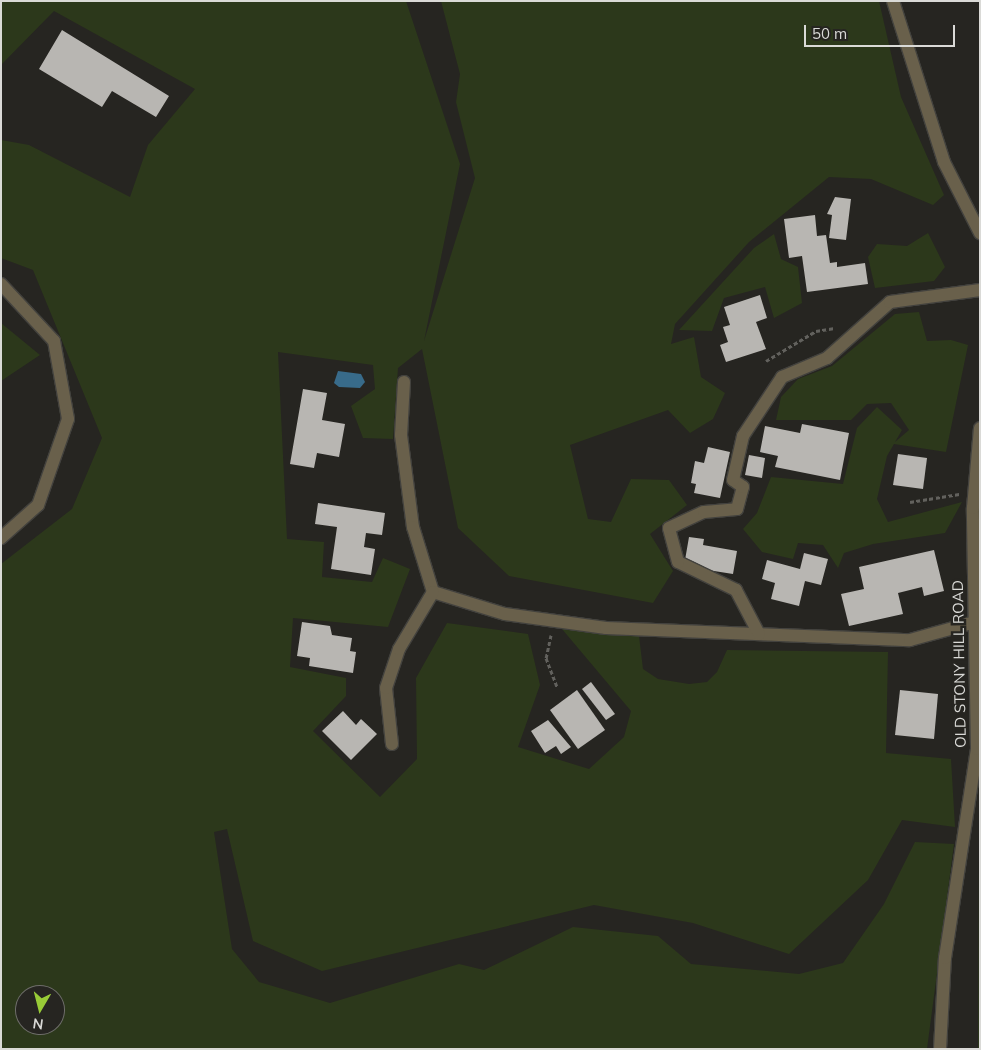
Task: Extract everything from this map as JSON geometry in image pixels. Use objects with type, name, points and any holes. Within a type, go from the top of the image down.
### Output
[{"type":"street","points":[[893,1],[944,162],[980,233]]},
{"type":"street","points":[[1,284],[54,341],[68,419],[38,505],[1,538]]},
{"type":"street","points":[[759,634],[736,590],[678,562],[669,528],[704,512],[736,510],[742,487],[732,480],[743,436],[782,377],[827,358],[890,302],[980,290]]},
{"type":"street","points":[[392,744],[386,688],[399,649],[433,592],[413,527],[401,435],[404,382]]},
{"type":"street","name":"OLD STONY HILL ROAD","points":[[940,1049],[945,958],[977,748],[974,491],[980,428]]},
{"type":"street","points":[[433,592],[505,614],[606,628],[910,640],[975,622]]},
{"type":"path","points":[[766,361],[816,331],[843,327]]},
{"type":"path","points":[[910,502],[974,491]]},
{"type":"path","points":[[554,621],[546,658],[556,687]]},
{"type":"green space","points":[[1,1],[406,1],[460,164],[424,341],[475,178],[456,102],[460,74],[441,1],[879,1],[901,97],[944,195],[933,205],[871,179],[829,177],[749,242],[675,324],[671,344],[694,337],[701,377],[725,393],[713,419],[690,433],[668,410],[570,445],[588,519],[611,522],[631,479],[669,480],[687,505],[650,534],[673,571],[653,603],[509,576],[458,528],[422,349],[398,368],[393,439],[363,438],[351,406],[375,389],[373,365],[278,352],[287,539],[324,542],[322,577],[372,582],[383,558],[410,569],[388,627],[293,618],[290,667],[346,678],[346,696],[313,731],[380,797],[417,759],[416,678],[447,623],[528,634],[540,685],[518,747],[589,769],[624,737],[631,711],[562,629],[639,636],[643,669],[658,679],[689,684],[707,682],[717,672],[727,650],[888,652],[886,753],[951,759],[955,827],[902,820],[868,880],[789,954],[693,923],[594,905],[322,971],[253,941],[227,829],[214,832],[232,949],[259,982],[330,1003],[459,964],[484,970],[573,927],[658,936],[691,964],[799,974],[843,963],[884,904],[915,842],[954,844],[927,1049],[1,1049],[1,564],[72,509],[102,438],[33,270],[1,258],[1,140],[29,145],[130,197],[148,145],[195,89],[54,11],[1,65]]},
{"type":"green space","points":[[928,233],[945,267],[934,281],[875,288],[868,257],[877,244],[907,246]]},
{"type":"green space","points":[[774,234],[781,259],[798,267],[802,303],[774,318],[765,287],[724,298],[712,331],[679,330],[754,248]]},
{"type":"green space","points":[[919,312],[927,341],[951,340],[968,345],[946,452],[894,444],[887,456],[877,499],[888,522],[962,502],[945,533],[873,544],[844,553],[838,568],[823,545],[798,543],[793,559],[762,552],[743,529],[757,513],[771,477],[843,484],[857,428],[877,407],[902,430],[895,442],[909,430],[891,403],[867,404],[851,420],[776,420],[781,397],[798,379],[832,366],[895,314]]},
{"type":"green space","points":[[1,323],[40,355],[1,381]]},
{"type":"green space","points":[[979,856],[980,1049],[978,1049]]},
{"type":"water","points":[[338,371],[361,374],[365,382],[360,388],[339,387],[334,383]]},
{"type":"building","points":[[62,30],[169,96],[156,117],[112,91],[102,107],[39,69]]},
{"type":"building","points":[[835,197],[851,199],[846,240],[829,238],[832,215],[827,214]]},
{"type":"building","points":[[815,215],[817,236],[826,235],[830,263],[837,262],[837,267],[865,263],[868,284],[807,292],[802,256],[789,258],[784,219]]},
{"type":"building","points":[[760,295],[767,318],[756,322],[766,349],[726,362],[720,345],[728,342],[723,327],[730,325],[724,307]]},
{"type":"building","points":[[303,389],[327,393],[322,420],[345,424],[339,457],[317,453],[314,468],[290,464]]},
{"type":"building","points":[[802,424],[849,433],[840,480],[775,467],[778,456],[760,452],[765,426],[800,433]]},
{"type":"building","points":[[708,447],[730,452],[720,498],[694,493],[696,484],[691,483],[695,461],[704,463]]},
{"type":"building","points":[[898,454],[927,458],[923,489],[893,485]]},
{"type":"building","points":[[749,455],[765,458],[762,478],[745,475]]},
{"type":"building","points":[[318,503],[385,513],[382,535],[366,533],[364,547],[375,549],[371,575],[331,569],[337,527],[315,524]]},
{"type":"building","points":[[689,537],[704,539],[703,545],[737,551],[733,574],[695,568],[694,562],[685,560]]},
{"type":"building","points":[[934,550],[944,591],[924,596],[922,587],[898,593],[903,614],[849,626],[841,594],[864,589],[859,567]]},
{"type":"building","points":[[804,553],[828,559],[821,585],[805,581],[799,606],[771,599],[775,583],[762,579],[767,560],[800,569]]},
{"type":"building","points":[[302,622],[330,626],[332,635],[352,638],[350,651],[356,652],[353,673],[309,666],[310,658],[297,656]]},
{"type":"building","points":[[591,682],[615,714],[606,720],[582,689]]},
{"type":"building","points":[[577,690],[605,730],[578,749],[550,710]]},
{"type":"building","points":[[900,690],[938,694],[934,739],[895,735]]},
{"type":"building","points":[[343,711],[356,725],[361,719],[377,734],[351,760],[322,731]]},
{"type":"building","points":[[548,720],[571,747],[561,754],[556,746],[545,753],[531,731]]}]
